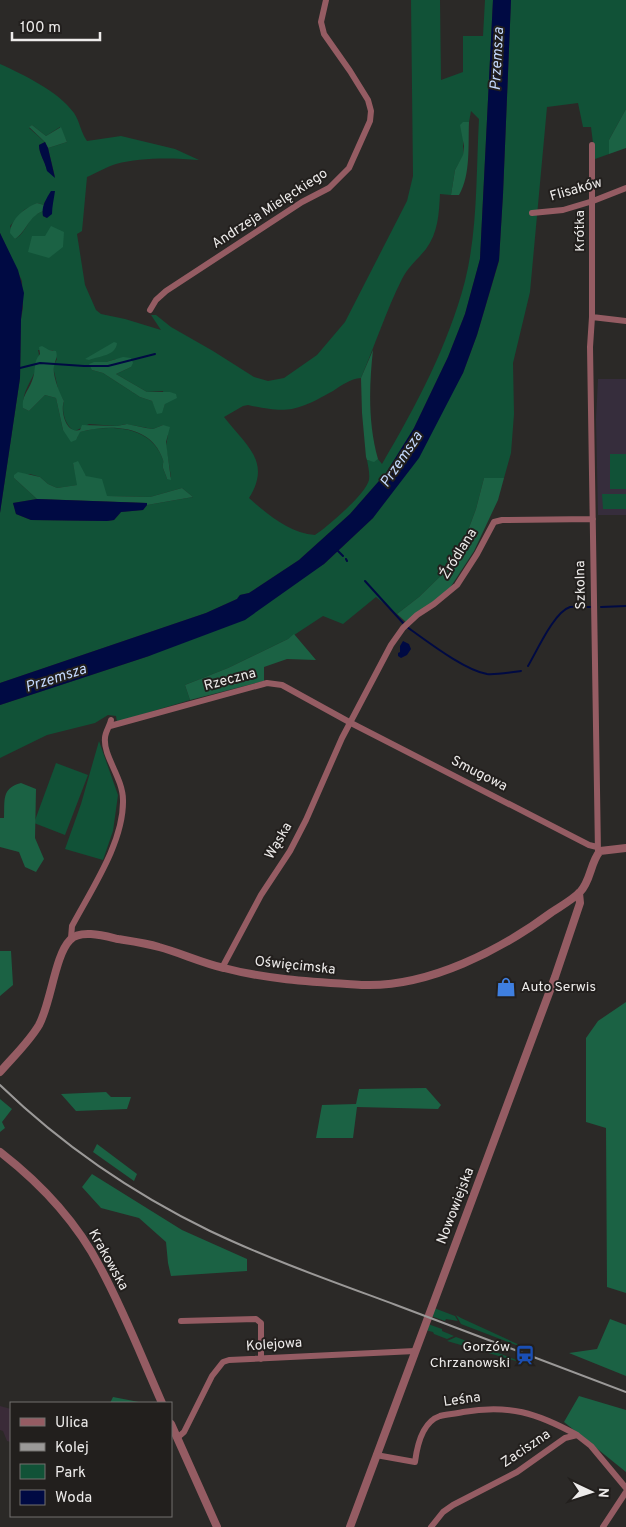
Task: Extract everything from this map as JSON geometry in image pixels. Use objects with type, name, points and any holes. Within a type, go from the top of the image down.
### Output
[{"type":"street","name":"Andrzeja Mielęckiego","points":[[150,310],[156,300],[166,291],[302,202],[329,188],[349,168],[370,121],[371,110],[368,100],[350,70],[324,34],[321,22],[326,0]]},
{"type":"street","name":"Krótka","points":[[592,145],[592,317]]},
{"type":"street","name":"Flisaków","points":[[532,213],[563,210],[626,188]]},
{"type":"street","points":[[592,317],[626,321]]},
{"type":"street","name":"Szkolna","points":[[592,317],[590,348],[597,850]]},
{"type":"street","name":"Źródlana","points":[[351,723],[391,645],[417,614],[434,604],[457,585],[477,554],[494,522],[502,520],[593,519]]},
{"type":"street","name":"Rzeczna","points":[[72,938],[72,926],[105,863],[113,845],[121,816],[123,799],[120,785],[105,746],[105,737],[110,723],[267,683],[282,685],[351,723]]},
{"type":"street","name":"Smugowa","points":[[351,723],[597,850]]},
{"type":"street","name":"Wąska","points":[[222,968],[261,895],[290,851],[351,723]]},
{"type":"street","points":[[597,850],[626,848]]},
{"type":"street","name":"Oświęcimska","points":[[72,938],[84,934],[159,947],[222,968],[251,974],[377,986],[401,982],[426,976],[484,954],[541,921],[579,893],[588,881],[597,850]]},
{"type":"street","name":"Nowowiejska","points":[[350,1527],[555,977],[580,903],[579,893]]},
{"type":"street","points":[[0,1072],[39,1025],[48,1004],[61,956],[72,938]]},
{"type":"street","name":"Krakowska","points":[[0,1152],[22,1169],[49,1196],[87,1244],[100,1266],[162,1402]]},
{"type":"street","points":[[181,1320],[259,1320],[261,1323],[261,1359]]},
{"type":"street","name":"Kolejowa","points":[[177,1438],[184,1432],[212,1376],[222,1362],[229,1360],[415,1351]]},
{"type":"street","name":"Leśna","points":[[376,1455],[416,1462],[418,1445],[422,1435],[438,1417],[481,1409],[515,1410],[548,1419],[578,1435]]},
{"type":"street","points":[[172,1426],[217,1527]]},
{"type":"street","points":[[578,1435],[591,1446],[626,1488]]},
{"type":"street","name":"Zaciszna","points":[[431,1527],[443,1512],[453,1505],[517,1472],[565,1438],[578,1435]]},
{"type":"street","points":[[603,1527],[626,1492]]},
{"type":"shaded area","points":[[598,379],[626,379],[626,515],[598,515],[596,419]]},
{"type":"shaded area","points":[[0,1406],[10,1409],[10,1442],[7,1441],[3,1431],[0,1430]]},
{"type":"green space","points":[[411,0],[440,0],[441,80],[463,72],[463,36],[483,36],[485,0],[493,0],[480,259],[465,314],[448,357],[414,428],[386,473],[350,514],[299,560],[249,593],[240,595],[237,599],[206,613],[0,683],[0,513],[20,378],[21,319],[23,308],[22,281],[0,233],[0,64],[50,91],[67,105],[78,120],[87,141],[121,136],[175,149],[199,160],[136,160],[112,165],[87,177],[82,231],[77,234],[85,285],[96,310],[101,314],[161,330],[151,315],[156,315],[171,327],[254,377],[268,381],[284,378],[317,355],[345,322],[407,201],[413,176]],"holes":[[[471,111],[479,119],[476,200],[472,241],[465,281],[450,329],[419,398],[382,464],[378,459],[367,460],[369,480],[361,493],[337,518],[315,535],[296,531],[279,522],[249,498],[258,474],[257,464],[248,446],[224,417],[248,405],[283,410],[301,407],[350,381],[361,378],[404,275],[430,243],[438,216],[440,194],[451,195],[455,170],[463,156],[463,122],[469,122]],[[32,125],[46,136],[60,127],[67,142],[48,148],[55,177],[47,170],[40,151],[39,145],[45,142],[29,128]],[[45,201],[47,218],[43,216],[43,211],[37,214],[15,239],[10,226],[24,210],[37,203],[44,205]],[[38,350],[53,350],[57,359],[53,367],[59,393],[64,401],[65,418],[69,426],[75,431],[89,424],[117,426],[126,424],[153,429],[163,425],[168,434],[166,446],[171,477],[167,479],[163,468],[163,460],[157,448],[139,434],[128,430],[103,428],[79,432],[77,438],[63,430],[56,398],[45,395],[29,411],[23,408],[26,391],[38,362]],[[116,359],[131,367],[116,374],[147,392],[163,391],[165,404],[163,409],[155,407],[152,401],[140,397],[103,373],[92,370],[98,362]],[[73,463],[106,496],[150,497],[182,488],[193,497],[147,505],[143,510],[121,512],[114,520],[107,521],[31,520],[16,514],[13,503],[37,499],[14,478],[30,474],[40,477],[48,484],[57,488],[78,485]]]},
{"type":"green space","points":[[511,0],[626,0],[626,109],[609,140],[609,154],[595,159],[591,127],[583,127],[578,103],[547,107],[530,292],[513,363],[514,414],[511,453],[504,478],[484,478],[476,509],[457,560],[419,597],[397,614],[376,597],[343,624],[323,616],[288,639],[228,668],[185,685],[190,700],[117,722],[116,716],[108,715],[95,723],[47,735],[0,758],[0,705],[149,656],[324,564],[373,518],[463,373],[477,335],[499,261]]},
{"type":"green space","points":[[626,109],[626,148],[609,154],[609,140]]},
{"type":"green space","points":[[463,122],[469,122],[467,169],[459,195],[451,195],[455,170],[463,155],[464,146],[460,125]]},
{"type":"green space","points":[[32,125],[46,136],[61,127],[67,142],[48,148],[45,142],[29,127]]},
{"type":"green space","points":[[37,203],[44,205],[43,211],[31,220],[15,239],[10,233],[16,218],[23,211]]},
{"type":"green space","points":[[51,226],[64,232],[63,247],[49,258],[28,252],[32,236],[45,236]]},
{"type":"green space","points":[[114,342],[117,343],[114,351],[89,360],[85,359]]},
{"type":"green space","points":[[42,346],[56,351],[54,374],[64,401],[65,421],[71,429],[80,430],[82,425],[117,426],[127,424],[153,429],[163,425],[170,427],[166,442],[171,480],[167,479],[163,468],[163,460],[157,448],[140,433],[116,428],[91,429],[80,432],[76,440],[71,442],[63,430],[56,398],[45,395],[29,411],[23,408],[23,400],[32,382],[40,354],[39,347]]},
{"type":"green space","points":[[373,350],[370,405],[372,432],[378,459],[374,462],[367,460],[366,457],[361,378]]},
{"type":"green space","points":[[123,357],[131,358],[133,363],[131,367],[116,374],[147,392],[170,392],[176,394],[177,398],[165,404],[162,413],[157,414],[152,401],[140,397],[103,373],[92,370],[89,364]]},
{"type":"green space","points":[[610,454],[626,454],[626,489],[610,489]]},
{"type":"green space","points":[[78,461],[86,476],[102,479],[107,496],[150,497],[182,488],[193,497],[147,505],[147,503],[37,499],[14,478],[14,475],[18,472],[40,477],[48,484],[57,488],[77,485],[73,463]]},
{"type":"green space","points":[[484,478],[504,478],[498,500],[474,551],[446,594],[406,622],[397,614],[419,597],[457,560],[476,509]]},
{"type":"green space","points":[[602,494],[626,494],[626,509],[603,509]]},
{"type":"green space","points":[[294,634],[316,660],[287,659],[264,667],[264,681],[190,700],[185,685],[228,668],[288,639]]},
{"type":"green space","points":[[99,741],[118,795],[113,831],[103,860],[65,849],[81,804]]},
{"type":"green space","points":[[56,763],[88,775],[65,835],[34,823]]},
{"type":"green space","points":[[21,783],[36,789],[35,838],[44,859],[36,872],[25,867],[19,852],[0,847],[0,818],[4,818],[5,796],[10,788]]},
{"type":"green space","points":[[0,951],[11,951],[13,985],[0,996]]},
{"type":"green space","points":[[626,1002],[626,1293],[607,1287],[606,1128],[586,1122],[586,1038],[598,1021]]},
{"type":"green space","points":[[426,1088],[441,1105],[438,1109],[357,1107],[353,1138],[316,1138],[322,1105],[356,1104],[359,1089]]},
{"type":"green space","points":[[106,1092],[111,1097],[131,1097],[127,1109],[76,1111],[61,1094]]},
{"type":"green space","points":[[0,1099],[12,1109],[2,1122],[5,1128],[0,1132]]},
{"type":"green space","points":[[97,1144],[137,1174],[134,1181],[93,1152]]},
{"type":"green space","points":[[92,1174],[182,1230],[247,1259],[247,1271],[171,1276],[166,1242],[139,1218],[101,1208],[82,1187]]},
{"type":"green space","points":[[434,1308],[455,1316],[458,1321],[446,1319],[445,1321],[431,1316]]},
{"type":"green space","points":[[456,1315],[461,1318],[537,1353],[461,1324]]},
{"type":"green space","points":[[610,1319],[626,1325],[626,1376],[569,1353],[597,1349]]},
{"type":"green space","points":[[428,1324],[454,1336],[447,1339],[425,1330]]},
{"type":"green space","points":[[456,1337],[530,1365],[447,1341]]},
{"type":"green space","points":[[579,1396],[626,1410],[626,1472],[564,1422]]},
{"type":"green space","points":[[113,1397],[139,1402],[110,1402]]},
{"type":"water","name":"Przemsza","points":[[493,0],[511,0],[499,260],[477,335],[463,373],[419,458],[373,518],[324,564],[245,620],[149,656],[0,705],[0,683],[206,613],[237,599],[240,595],[249,593],[299,560],[350,514],[386,473],[414,428],[448,357],[465,314],[480,259]]},
{"type":"water","points":[[45,142],[55,178],[47,171],[40,151],[39,145]]},
{"type":"water","points":[[51,191],[55,191],[52,214],[47,218],[43,216],[43,206]]},
{"type":"water","points":[[0,233],[18,270],[24,293],[21,319],[20,378],[0,513]]},
{"type":"water","points":[[37,499],[147,503],[147,505],[143,510],[121,512],[114,520],[107,521],[31,520],[16,514],[13,503]]},
{"type":"water","points":[[403,641],[409,644],[411,649],[407,655],[401,658],[398,656],[398,653]]},
{"type":"waterway","points":[[20,368],[40,363],[108,366],[155,354]]},
{"type":"waterway","points":[[337,550],[343,556]]},
{"type":"waterway","points":[[365,581],[404,624]]},
{"type":"waterway","points":[[601,607],[626,606]]},
{"type":"waterway","points":[[528,666],[552,624],[564,610],[570,607],[590,607]]},
{"type":"waterway","points":[[407,627],[446,654],[478,671],[487,674],[521,671]]},
{"type":"railway","points":[[0,1085],[48,1128],[99,1166],[154,1201],[210,1231],[256,1252],[626,1392]]},
{"type":"place","name":"Auto Serwis","points":[[506,987]]},
{"type":"place","name":"Gorzów Chrzanowski","points":[[525,1355]]}]
